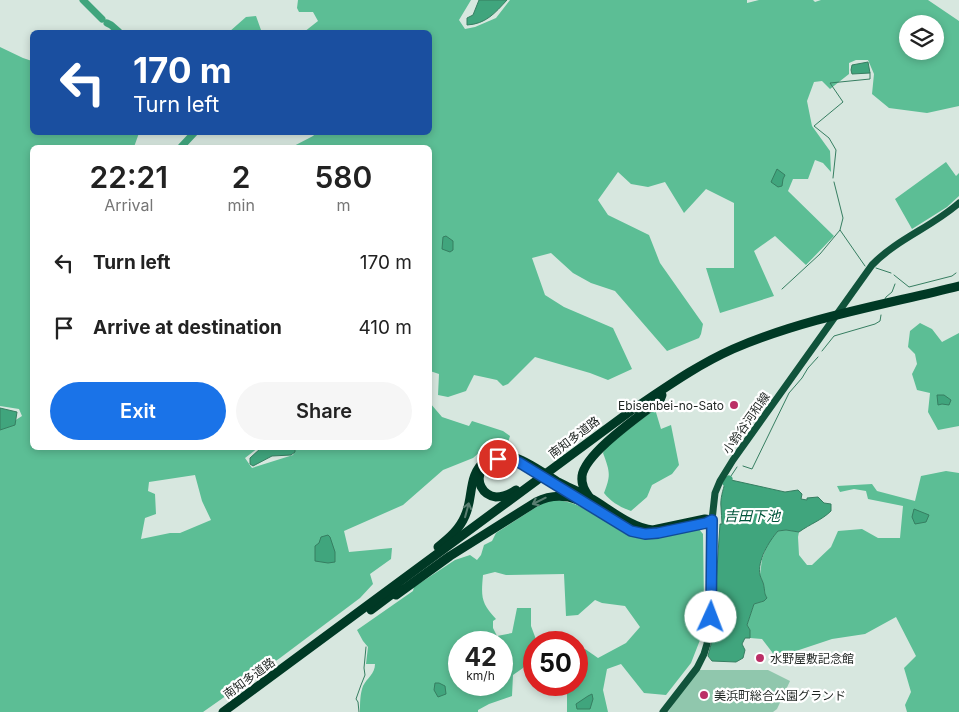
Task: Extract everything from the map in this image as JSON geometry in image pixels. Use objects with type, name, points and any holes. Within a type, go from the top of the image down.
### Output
[{"type":"highway","name":"南知多道路","points":[[553,470],[662,395],[700,372],[757,345],[833,320],[959,286]]},
{"type":"highway","name":"南知多道路","points":[[553,470],[632,410],[694,369],[755,340],[787,329],[959,292]]},
{"type":"highway","points":[[588,500],[582,485],[582,477],[588,463],[612,439],[660,400],[662,395]]},
{"type":"highway","points":[[385,592],[386,589],[453,535],[466,514],[474,474],[489,458],[504,455],[514,457],[588,500],[631,531],[645,534],[658,533],[706,523],[712,520]]},
{"type":"highway","points":[[553,470],[538,481],[511,494],[500,497],[482,489],[479,480],[484,466],[490,462],[498,459],[513,460],[530,468],[588,500]]},
{"type":"highway","name":"南知多道路","points":[[224,712],[538,481]]},
{"type":"highway","name":"南知多道路","points":[[232,712],[365,615],[538,481]]},
{"type":"highway","points":[[365,615],[371,613],[450,556],[536,502],[550,496],[588,500]]},
{"type":"main road","name":"小鈴谷河和線","points":[[663,712],[696,668],[704,654],[710,632],[712,520],[715,493],[720,481],[869,270],[895,246],[950,211],[959,203]]},
{"type":"shaded area","points":[[298,0],[471,0],[459,20],[465,29],[496,18],[510,0],[747,0],[747,3],[759,0],[813,0],[815,2],[821,0],[928,0],[959,21],[959,106],[927,113],[889,108],[872,94],[874,74],[868,60],[856,60],[849,63],[849,74],[830,89],[822,81],[814,82],[807,101],[812,126],[830,151],[831,172],[823,163],[815,160],[808,179],[793,179],[788,191],[834,236],[806,265],[775,236],[754,251],[774,296],[720,313],[706,268],[734,268],[734,203],[706,189],[684,213],[665,182],[648,187],[631,184],[618,172],[598,200],[608,215],[649,235],[660,263],[703,324],[699,338],[667,351],[615,291],[591,283],[573,273],[551,253],[532,258],[545,295],[564,307],[613,328],[632,369],[608,380],[535,357],[508,384],[503,386],[497,380],[474,375],[466,391],[448,397],[438,395],[439,374],[432,372],[432,145],[296,145],[314,135],[432,135],[432,30],[307,30],[318,21],[313,12],[299,12],[297,8]]},
{"type":"shaded area","points":[[256,16],[261,30],[231,30],[246,17]]},
{"type":"shaded area","points":[[0,47],[30,60],[30,135],[138,135],[135,145],[30,145],[30,450],[255,450],[245,458],[252,468],[293,455],[295,450],[432,450],[432,405],[442,417],[469,426],[472,421],[503,431],[510,436],[507,446],[486,447],[473,458],[443,470],[403,505],[344,531],[349,552],[392,548],[391,559],[370,574],[373,584],[360,598],[280,658],[203,712],[0,712],[0,430],[22,416],[19,409],[0,406]],"holes":[[[195,475],[202,501],[211,520],[180,533],[170,533],[141,539],[145,518],[156,514],[155,494],[148,491],[149,482]]]},
{"type":"shaded area","points":[[946,162],[956,176],[959,173],[959,196],[947,207],[912,229],[895,199]]},
{"type":"shaded area","points":[[920,323],[932,329],[942,342],[959,333],[959,426],[938,430],[928,412],[930,393],[917,390],[912,374],[917,364],[915,354],[908,347],[910,331]]},
{"type":"shaded area","points":[[655,409],[661,429],[671,425],[679,465],[672,474],[652,485],[647,497],[631,511],[616,504],[604,493],[609,473],[603,453],[606,447]]},
{"type":"shaded area","points":[[946,471],[959,473],[959,712],[907,712],[905,705],[911,692],[904,668],[916,656],[896,617],[865,634],[832,639],[775,658],[762,639],[750,638],[750,630],[747,625],[754,604],[764,601],[764,585],[760,575],[762,559],[769,541],[778,531],[799,532],[799,555],[807,565],[812,565],[831,547],[838,531],[862,529],[878,538],[900,538],[903,506],[868,499],[866,491],[854,489],[840,492],[837,486],[872,484],[877,491],[915,501],[921,476]]},
{"type":"shaded area","points":[[552,500],[578,505],[623,533],[637,537],[663,536],[698,528],[703,534],[704,605],[700,640],[691,663],[666,695],[644,693],[621,664],[607,669],[603,690],[608,712],[567,712],[567,696],[588,696],[588,651],[598,658],[626,643],[640,627],[625,606],[602,603],[595,600],[578,615],[566,616],[564,574],[506,575],[495,572],[483,575],[482,589],[485,604],[496,619],[493,621],[494,631],[448,631],[448,696],[512,696],[489,704],[478,710],[478,712],[360,712],[362,689],[374,671],[375,664],[366,664],[368,647],[357,630],[413,591],[414,587],[455,560],[470,555],[477,560],[481,555],[484,545],[492,541],[496,533],[541,504]]},
{"type":"shaded area","points":[[517,608],[531,608],[533,631],[523,631],[523,668],[513,675],[512,631]]},
{"type":"shaded area","points":[[697,670],[768,670],[790,681],[777,709],[773,712],[668,712]]},
{"type":"water","points":[[479,0],[507,0],[485,20],[467,25],[467,18],[473,15]]},
{"type":"water","points":[[868,62],[870,73],[852,74],[852,65]]},
{"type":"water","points":[[777,169],[785,175],[782,186],[778,187],[771,182]]},
{"type":"water","points":[[446,236],[453,241],[453,250],[450,252],[442,249],[443,237]]},
{"type":"water","points":[[937,395],[944,395],[951,400],[949,405],[938,405]]},
{"type":"water","points":[[0,408],[17,412],[15,425],[0,430]]},
{"type":"water","points":[[259,450],[295,450],[291,455],[272,456],[253,466],[250,464],[250,458]]},
{"type":"water","name":"吉田下池","points":[[731,480],[785,492],[798,490],[802,494],[801,499],[807,500],[807,498],[818,497],[824,503],[831,504],[831,511],[799,532],[778,531],[771,540],[760,564],[760,575],[767,598],[754,604],[747,625],[750,630],[750,638],[745,638],[742,644],[745,650],[743,658],[736,662],[712,661],[708,656],[713,637],[718,635],[724,624],[720,619],[721,602],[715,599],[720,524],[722,524],[721,498],[725,483],[727,484]]},
{"type":"water","points":[[914,509],[929,515],[926,522],[915,524],[912,517]]},
{"type":"water","points":[[328,535],[335,552],[335,562],[315,561],[315,546],[319,543],[321,537]]},
{"type":"water","points":[[435,683],[445,686],[446,694],[438,697],[434,690]]},
{"type":"water","points":[[592,694],[593,699],[590,709],[577,709],[576,704]]},
{"type":"waterway","points":[[83,0],[102,19]]},
{"type":"waterway","points":[[107,23],[117,30]]},
{"type":"waterway","points":[[833,178],[836,150],[829,138],[814,126],[843,102],[830,83],[870,79],[870,73]]},
{"type":"waterway","points":[[183,145],[192,135]]},
{"type":"waterway","points":[[834,182],[843,218],[840,230]]},
{"type":"waterway","points":[[782,289],[820,254],[840,230],[865,266]]},
{"type":"waterway","points":[[876,268],[891,273]]},
{"type":"waterway","points":[[894,275],[909,287],[952,276],[956,273]]},
{"type":"waterway","points":[[885,299],[892,292],[895,284]]},
{"type":"waterway","points":[[822,351],[834,336],[875,324],[880,321],[881,315]]},
{"type":"waterway","points":[[743,466],[752,469],[789,393],[818,357]]},
{"type":"waterway","points":[[729,479],[737,467]]},
{"type":"waterway","points":[[726,483],[729,479]]},
{"type":"waterway","points":[[359,712],[356,699],[365,675],[366,647]]},
{"type":"place","name":"Ebisenbei-no-Sato","points":[[734,405]]},
{"type":"place","name":"水野屋敷記念館","points":[[760,658]]},
{"type":"place","name":"美浜町総合公園グランド","points":[[704,695]]},
{"type":"route","points":[[498,459],[513,460],[520,463],[631,531],[645,534],[658,533],[706,523],[712,520],[711,617]]}]
